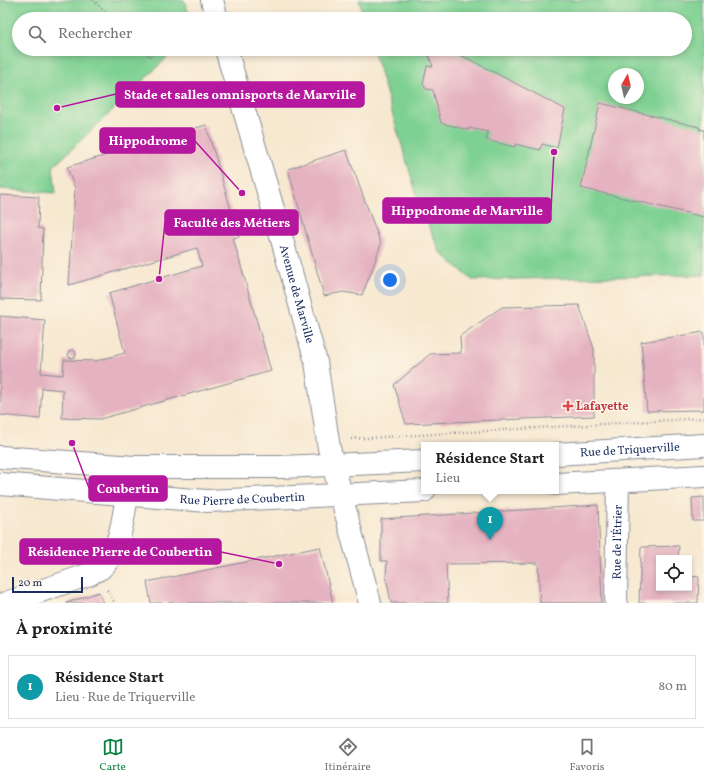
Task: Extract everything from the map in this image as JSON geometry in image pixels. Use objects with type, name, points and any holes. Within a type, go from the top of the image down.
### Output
[{"type":"main road","points":[[212,0],[216,12]]},
{"type":"main road","name":"Avenue de Marville","points":[[228,56],[316,362],[327,440],[341,495]]},
{"type":"main road","name":"Rue de Triquerville","points":[[559,454],[704,445]]},
{"type":"main road","points":[[0,457],[134,467],[333,466],[421,461]]},
{"type":"main road","points":[[559,484],[704,476]]},
{"type":"main road","name":"Rue de l'Étrier","points":[[616,603],[618,481]]},
{"type":"main road","name":"Rue Pierre de Coubertin","points":[[0,484],[127,496],[207,501],[341,495]]},
{"type":"main road","points":[[370,603],[341,495],[421,491]]},
{"type":"main road","points":[[6,603],[90,574],[100,569],[110,556],[119,533],[127,496]]},
{"type":"path","points":[[93,0],[105,12]]},
{"type":"path","points":[[327,440],[704,418]]},
{"type":"path","points":[[108,593],[115,603]]},
{"type":"green space","points":[[0,0],[184,0],[188,12],[12,12],[12,56],[169,56],[53,167],[56,193],[0,189]]},
{"type":"green space","points":[[359,0],[704,0],[704,275],[472,280],[440,252],[420,206],[375,56],[692,56],[692,12],[362,12]]},
{"type":"building","points":[[429,56],[463,56],[565,109],[557,148],[542,144],[540,150],[515,144],[515,147],[486,140],[488,132],[469,128],[469,130],[441,123],[433,90],[426,89],[423,84],[427,66],[433,67]]},
{"type":"building","points":[[600,103],[699,127],[699,129],[704,130],[704,217],[581,188]]},
{"type":"building","points":[[206,125],[239,237],[233,238],[271,371],[100,419],[62,418],[63,390],[42,388],[40,419],[0,415],[0,316],[45,320],[41,373],[63,375],[64,360],[96,361],[125,353],[109,293],[202,266],[197,248],[69,285],[75,189],[67,167]]},
{"type":"building","points":[[346,150],[381,244],[362,295],[343,292],[324,296],[288,169]]},
{"type":"building","points":[[0,195],[39,197],[38,228],[43,229],[41,300],[0,299]]},
{"type":"building","points":[[579,305],[594,349],[594,416],[406,424],[394,385],[430,354],[461,353],[460,336],[502,307]]},
{"type":"building","points":[[704,332],[704,410],[647,411],[641,342]]},
{"type":"building","points":[[70,350],[74,350],[76,354],[74,358],[70,358],[68,356],[68,352]]},
{"type":"building","points":[[704,497],[704,521],[693,521],[692,498]]},
{"type":"building","points":[[598,505],[602,603],[540,603],[538,563],[446,564],[448,603],[391,603],[386,576],[387,561],[381,561],[381,519]]},
{"type":"building","points":[[679,546],[678,555],[656,555],[656,591],[692,591],[692,576],[699,577],[698,603],[639,603],[641,547]]},
{"type":"building","points":[[320,547],[333,603],[151,603],[147,582]]},
{"type":"building","points":[[99,592],[103,603],[66,603]]},
{"type":"place","name":"Stade et salles omnisports de Marville","points":[[57,108]]},
{"type":"place","name":"Hippodrome de Marville","points":[[554,152]]},
{"type":"place","name":"Hippodrome","points":[[242,193]]},
{"type":"place","name":"Faculté des Métiers","points":[[159,279]]},
{"type":"place","name":"Lafayette","points":[[568,406]]},
{"type":"place","name":"Coubertin","points":[[72,443]]},
{"type":"place","name":"Résidence Start","points":[[490,540]]},
{"type":"place","name":"Résidence Pierre de Coubertin","points":[[279,564]]}]
